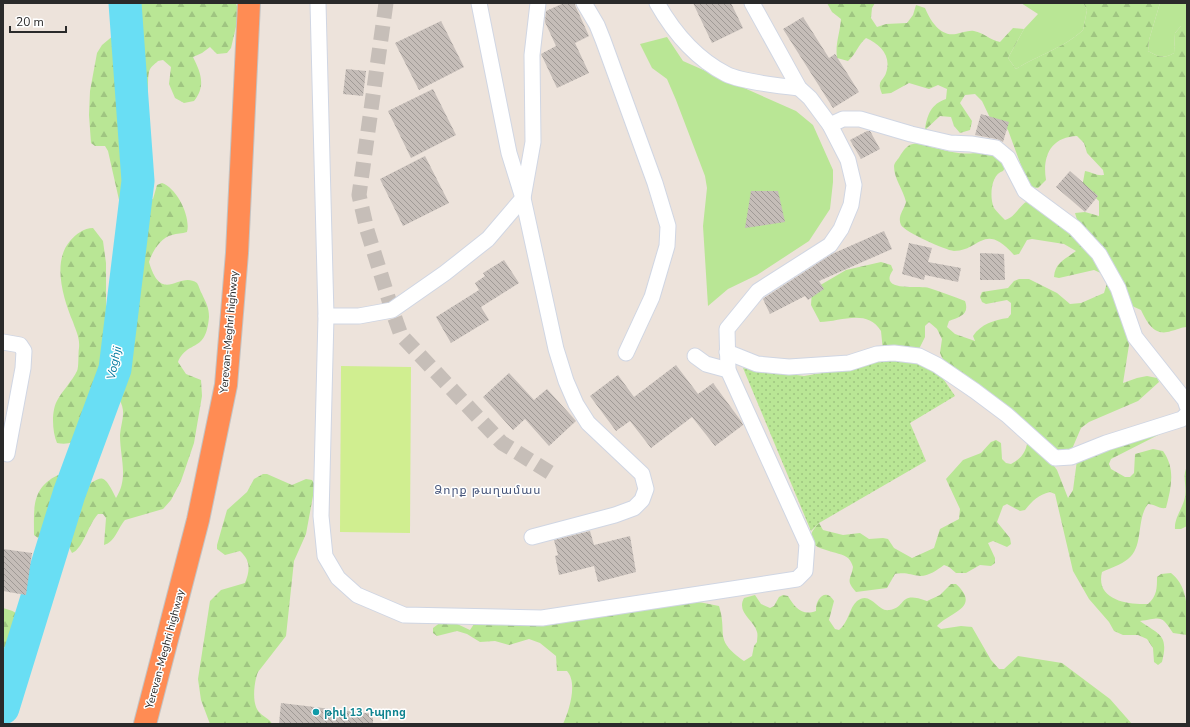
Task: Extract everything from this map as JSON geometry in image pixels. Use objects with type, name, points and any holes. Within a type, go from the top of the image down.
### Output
[{"type":"highway","name":"Yerevan-Meghri highway","points":[[145,724],[198,520],[226,386],[237,253],[249,3]]},
{"type":"street","points":[[318,3],[326,316],[321,516],[325,556],[338,578],[357,595],[404,615],[542,618],[797,579],[805,571],[807,544],[728,370],[727,329],[758,291],[830,245],[841,229],[851,205],[854,185],[848,160],[830,125],[810,98],[798,88],[752,3]]},
{"type":"street","points":[[479,3],[509,153],[523,198],[556,349],[566,381],[576,404],[588,423],[642,474],[646,489],[642,500],[634,508],[614,515],[532,537]]},
{"type":"street","points":[[326,316],[360,316],[392,310],[488,239],[523,198],[533,142],[532,55],[538,3]]},
{"type":"street","points":[[584,3],[601,35],[655,183],[668,226],[667,246],[652,297],[626,353]]},
{"type":"street","points":[[657,3],[691,51],[727,75],[798,88]]},
{"type":"street","points":[[830,125],[843,119],[860,119],[911,134],[950,143],[972,144],[996,148],[1008,158],[1025,191],[1075,228],[1099,254],[1118,288],[1134,337],[1185,400],[1187,406]]},
{"type":"street","points":[[3,342],[20,345],[24,350],[23,368],[7,454]]},
{"type":"street","points":[[727,352],[757,364],[789,368],[849,363],[877,354],[894,353],[919,356],[975,391],[1007,415],[1055,458],[1071,457],[1106,443],[1182,419],[1187,414]]},
{"type":"street","points":[[695,356],[706,364],[728,370]]},
{"type":"green space","points":[[129,3],[236,3],[239,14],[231,48],[227,53],[217,54],[210,47],[193,57],[201,79],[200,90],[194,101],[184,103],[175,98],[169,84],[171,67],[163,60],[158,61],[150,69],[148,75],[147,103],[135,161],[137,182],[148,200],[153,199],[157,185],[162,183],[168,186],[178,197],[185,211],[188,226],[187,232],[174,234],[164,239],[152,254],[149,262],[154,275],[159,282],[165,285],[184,280],[190,280],[197,283],[207,305],[209,317],[204,336],[201,341],[182,355],[178,362],[186,374],[201,380],[202,396],[194,443],[181,481],[171,500],[163,509],[125,520],[114,538],[104,545],[106,518],[103,514],[98,514],[79,547],[72,553],[58,525],[53,524],[38,538],[34,535],[34,508],[43,486],[49,480],[58,475],[77,485],[85,485],[99,479],[103,479],[106,481],[116,498],[120,490],[123,475],[120,435],[123,408],[119,399],[108,401],[100,407],[78,439],[69,443],[57,443],[54,433],[53,415],[60,395],[78,369],[79,341],[63,291],[60,270],[61,259],[72,238],[80,232],[90,228],[93,228],[103,241],[106,263],[106,321],[103,337],[107,368],[112,378],[120,385],[125,386],[119,362],[124,293],[120,232],[124,222],[108,151],[105,146],[95,146],[91,143],[89,115],[90,91],[97,53],[102,45],[114,35],[124,23]]},
{"type":"green space","points":[[827,3],[875,3],[872,8],[871,18],[877,27],[886,24],[907,23],[913,15],[916,5],[925,8],[936,27],[945,33],[956,34],[974,31],[1000,42],[1013,28],[1024,29],[1008,58],[1016,69],[1068,42],[1083,30],[1087,10],[1083,3],[1160,3],[1149,40],[1148,51],[1158,56],[1164,57],[1174,53],[1175,33],[1181,26],[1187,26],[1187,327],[1173,331],[1160,332],[1152,328],[1141,310],[1132,306],[1127,335],[1129,345],[1123,383],[1147,376],[1157,378],[1159,382],[1138,401],[1089,422],[1081,428],[1072,449],[1051,462],[1057,470],[1068,498],[1073,490],[1077,460],[1166,431],[1111,459],[1109,464],[1111,469],[1125,477],[1130,477],[1134,473],[1135,454],[1153,449],[1163,451],[1170,465],[1171,486],[1166,508],[1148,504],[1144,510],[1138,540],[1133,554],[1122,563],[1102,572],[1101,581],[1103,589],[1108,595],[1123,602],[1140,604],[1148,604],[1153,598],[1156,592],[1157,577],[1161,574],[1171,573],[1182,586],[1187,610],[1187,635],[1173,633],[1163,620],[1157,618],[1140,621],[1161,636],[1163,640],[1164,653],[1162,662],[1158,665],[1154,662],[1153,648],[1147,639],[1138,635],[1123,635],[1114,631],[1109,622],[1089,599],[1073,571],[1055,494],[1050,492],[1036,498],[1025,510],[1020,511],[1007,504],[1003,506],[997,522],[1010,538],[1011,544],[1007,547],[993,541],[988,543],[995,558],[995,563],[991,566],[980,565],[966,573],[956,573],[944,565],[923,576],[906,573],[895,574],[887,588],[856,592],[850,582],[853,567],[849,559],[842,555],[819,548],[813,544],[811,539],[812,532],[819,523],[823,530],[843,535],[860,533],[869,539],[888,539],[894,548],[912,558],[934,548],[940,529],[959,519],[960,509],[946,479],[963,460],[981,453],[991,442],[996,440],[1001,443],[1002,459],[1006,463],[1011,464],[1019,459],[1024,453],[1027,446],[1028,437],[944,362],[940,353],[942,339],[937,329],[929,322],[925,326],[925,337],[918,351],[883,351],[881,331],[875,324],[868,320],[853,318],[820,322],[811,305],[812,290],[846,270],[881,262],[891,265],[893,270],[890,277],[891,282],[895,285],[929,288],[965,301],[966,309],[963,315],[949,321],[947,327],[955,334],[975,341],[973,336],[980,328],[993,321],[1008,318],[1011,314],[1011,303],[1007,300],[986,304],[982,302],[980,297],[982,292],[1008,288],[1014,281],[1019,279],[1029,279],[1057,293],[1070,304],[1081,303],[1104,293],[1107,283],[1103,274],[1094,270],[1059,278],[1054,277],[1056,268],[1059,264],[1076,251],[1064,244],[1032,239],[1027,240],[1019,254],[1014,255],[1004,245],[996,240],[989,239],[982,240],[963,250],[954,251],[942,248],[910,232],[901,225],[901,213],[906,202],[895,175],[894,166],[904,150],[915,143],[968,154],[988,148],[1006,166],[1003,171],[996,176],[991,192],[994,208],[1005,220],[1012,216],[1028,201],[1078,223],[1075,213],[1085,212],[1099,216],[1099,201],[1084,187],[1083,182],[1085,171],[1104,175],[1103,170],[1087,153],[1084,143],[1077,136],[1068,137],[1055,144],[1050,149],[1046,163],[1046,180],[1038,188],[1029,187],[1008,130],[1000,123],[991,120],[982,101],[975,94],[965,95],[960,103],[972,121],[970,130],[960,133],[954,126],[951,117],[940,116],[925,130],[927,120],[933,107],[946,99],[947,89],[938,85],[929,89],[909,83],[891,93],[882,94],[880,83],[887,67],[884,51],[866,38],[848,61],[837,58],[837,43],[841,19],[832,12]]},
{"type":"green space","points":[[1021,3],[1083,3],[1087,10],[1083,30],[1068,42],[1016,69],[1008,58],[1024,29],[1038,14]]},
{"type":"green space","points":[[1160,3],[1187,3],[1187,26],[1181,26],[1175,33],[1174,53],[1164,57],[1155,55],[1148,51],[1149,40]]},
{"type":"green space","points":[[667,37],[683,61],[796,111],[813,125],[833,170],[830,209],[809,241],[757,275],[728,289],[708,306],[703,226],[707,188],[705,176],[667,79],[652,68],[640,44]]},
{"type":"green space","points":[[885,355],[910,358],[942,377],[955,396],[910,423],[926,461],[819,523],[811,531],[743,368],[804,376],[858,367]]},
{"type":"green space","points":[[341,366],[411,367],[410,533],[340,532]]},
{"type":"green space","points":[[1187,466],[1187,526],[1181,529],[1175,529],[1176,521],[1185,497],[1185,474]]},
{"type":"green space","points":[[263,474],[267,474],[292,485],[306,479],[312,480],[315,485],[306,534],[294,561],[286,636],[258,672],[255,682],[255,705],[260,713],[272,724],[210,724],[201,700],[198,679],[210,601],[221,590],[245,583],[249,570],[248,562],[240,551],[225,555],[217,549],[217,545],[227,510],[247,492],[254,479]]},
{"type":"green space","points":[[951,584],[956,584],[963,592],[966,599],[965,604],[961,609],[937,626],[941,629],[961,626],[972,627],[991,660],[999,669],[1004,669],[1018,656],[1062,663],[1110,699],[1132,724],[563,724],[568,712],[572,683],[567,671],[557,671],[556,656],[540,643],[529,639],[509,645],[495,641],[480,642],[467,634],[457,631],[437,636],[433,633],[433,628],[441,622],[455,623],[470,630],[478,618],[694,601],[719,606],[725,642],[734,654],[744,661],[752,656],[754,646],[757,642],[757,632],[742,608],[744,598],[755,595],[761,604],[770,608],[774,606],[779,597],[783,595],[788,596],[799,610],[803,612],[811,612],[816,611],[817,602],[822,596],[828,595],[834,601],[829,620],[835,629],[839,630],[845,623],[854,604],[862,598],[870,600],[885,610],[889,610],[895,609],[907,598],[911,597],[927,601],[940,595]]},
{"type":"green space","points":[[3,608],[17,614],[22,622],[3,667]]},
{"type":"building","points":[[564,3],[574,3],[589,36],[575,43],[589,73],[557,88],[541,54],[556,46],[545,22],[546,11]]},
{"type":"building","points":[[693,3],[731,3],[743,28],[712,43]]},
{"type":"building","points":[[803,17],[829,58],[835,54],[859,92],[833,108],[783,29]]},
{"type":"building","points":[[441,21],[464,67],[419,90],[395,43]]},
{"type":"building","points":[[346,69],[366,71],[363,96],[343,94]]},
{"type":"building","points":[[433,89],[456,135],[411,158],[388,111]]},
{"type":"building","points":[[981,114],[1009,122],[1003,142],[997,139],[975,135]]},
{"type":"building","points":[[867,131],[870,131],[880,149],[861,159],[850,140]]},
{"type":"building","points":[[425,156],[449,203],[403,226],[380,179]]},
{"type":"building","points":[[1070,171],[1098,196],[1085,212],[1056,187]]},
{"type":"building","points":[[751,191],[778,191],[785,222],[745,228]]},
{"type":"building","points":[[884,231],[892,249],[819,281],[824,289],[808,300],[805,296],[770,314],[763,299],[764,298],[832,254]]},
{"type":"building","points":[[909,243],[932,248],[928,262],[961,268],[958,282],[925,275],[924,280],[902,274]]},
{"type":"building","points":[[980,253],[1004,254],[1005,280],[980,280]]},
{"type":"building","points":[[504,260],[519,283],[481,307],[489,320],[451,343],[436,317],[479,290],[475,283],[485,276],[483,273]]},
{"type":"building","points":[[676,365],[698,394],[713,383],[743,425],[715,446],[692,417],[651,448],[630,421],[616,431],[590,396],[618,375],[634,397]]},
{"type":"building","points":[[509,373],[534,400],[547,389],[576,421],[549,446],[525,419],[513,430],[483,397]]},
{"type":"building","points":[[590,531],[594,545],[630,536],[636,572],[598,582],[594,566],[559,575],[555,556],[558,555],[554,540]]},
{"type":"building","points":[[3,549],[32,553],[26,595],[3,591]]},
{"type":"building","name":"թիվ 13 Դպրոց","points":[[281,703],[373,714],[373,724],[279,724]]},
{"type":"waterway","name":"Voghji","points":[[3,708],[69,494],[115,369],[138,181],[125,3]]},
{"type":"tunnel","points":[[386,3],[359,195],[367,230],[392,310],[401,335],[502,443],[554,475]]},
{"type":"place","name":"թիվ 13 Դպրոց","points":[[316,712]]},
{"type":"district","name":"Ձորք թաղամաս","points":[[488,490]]}]
